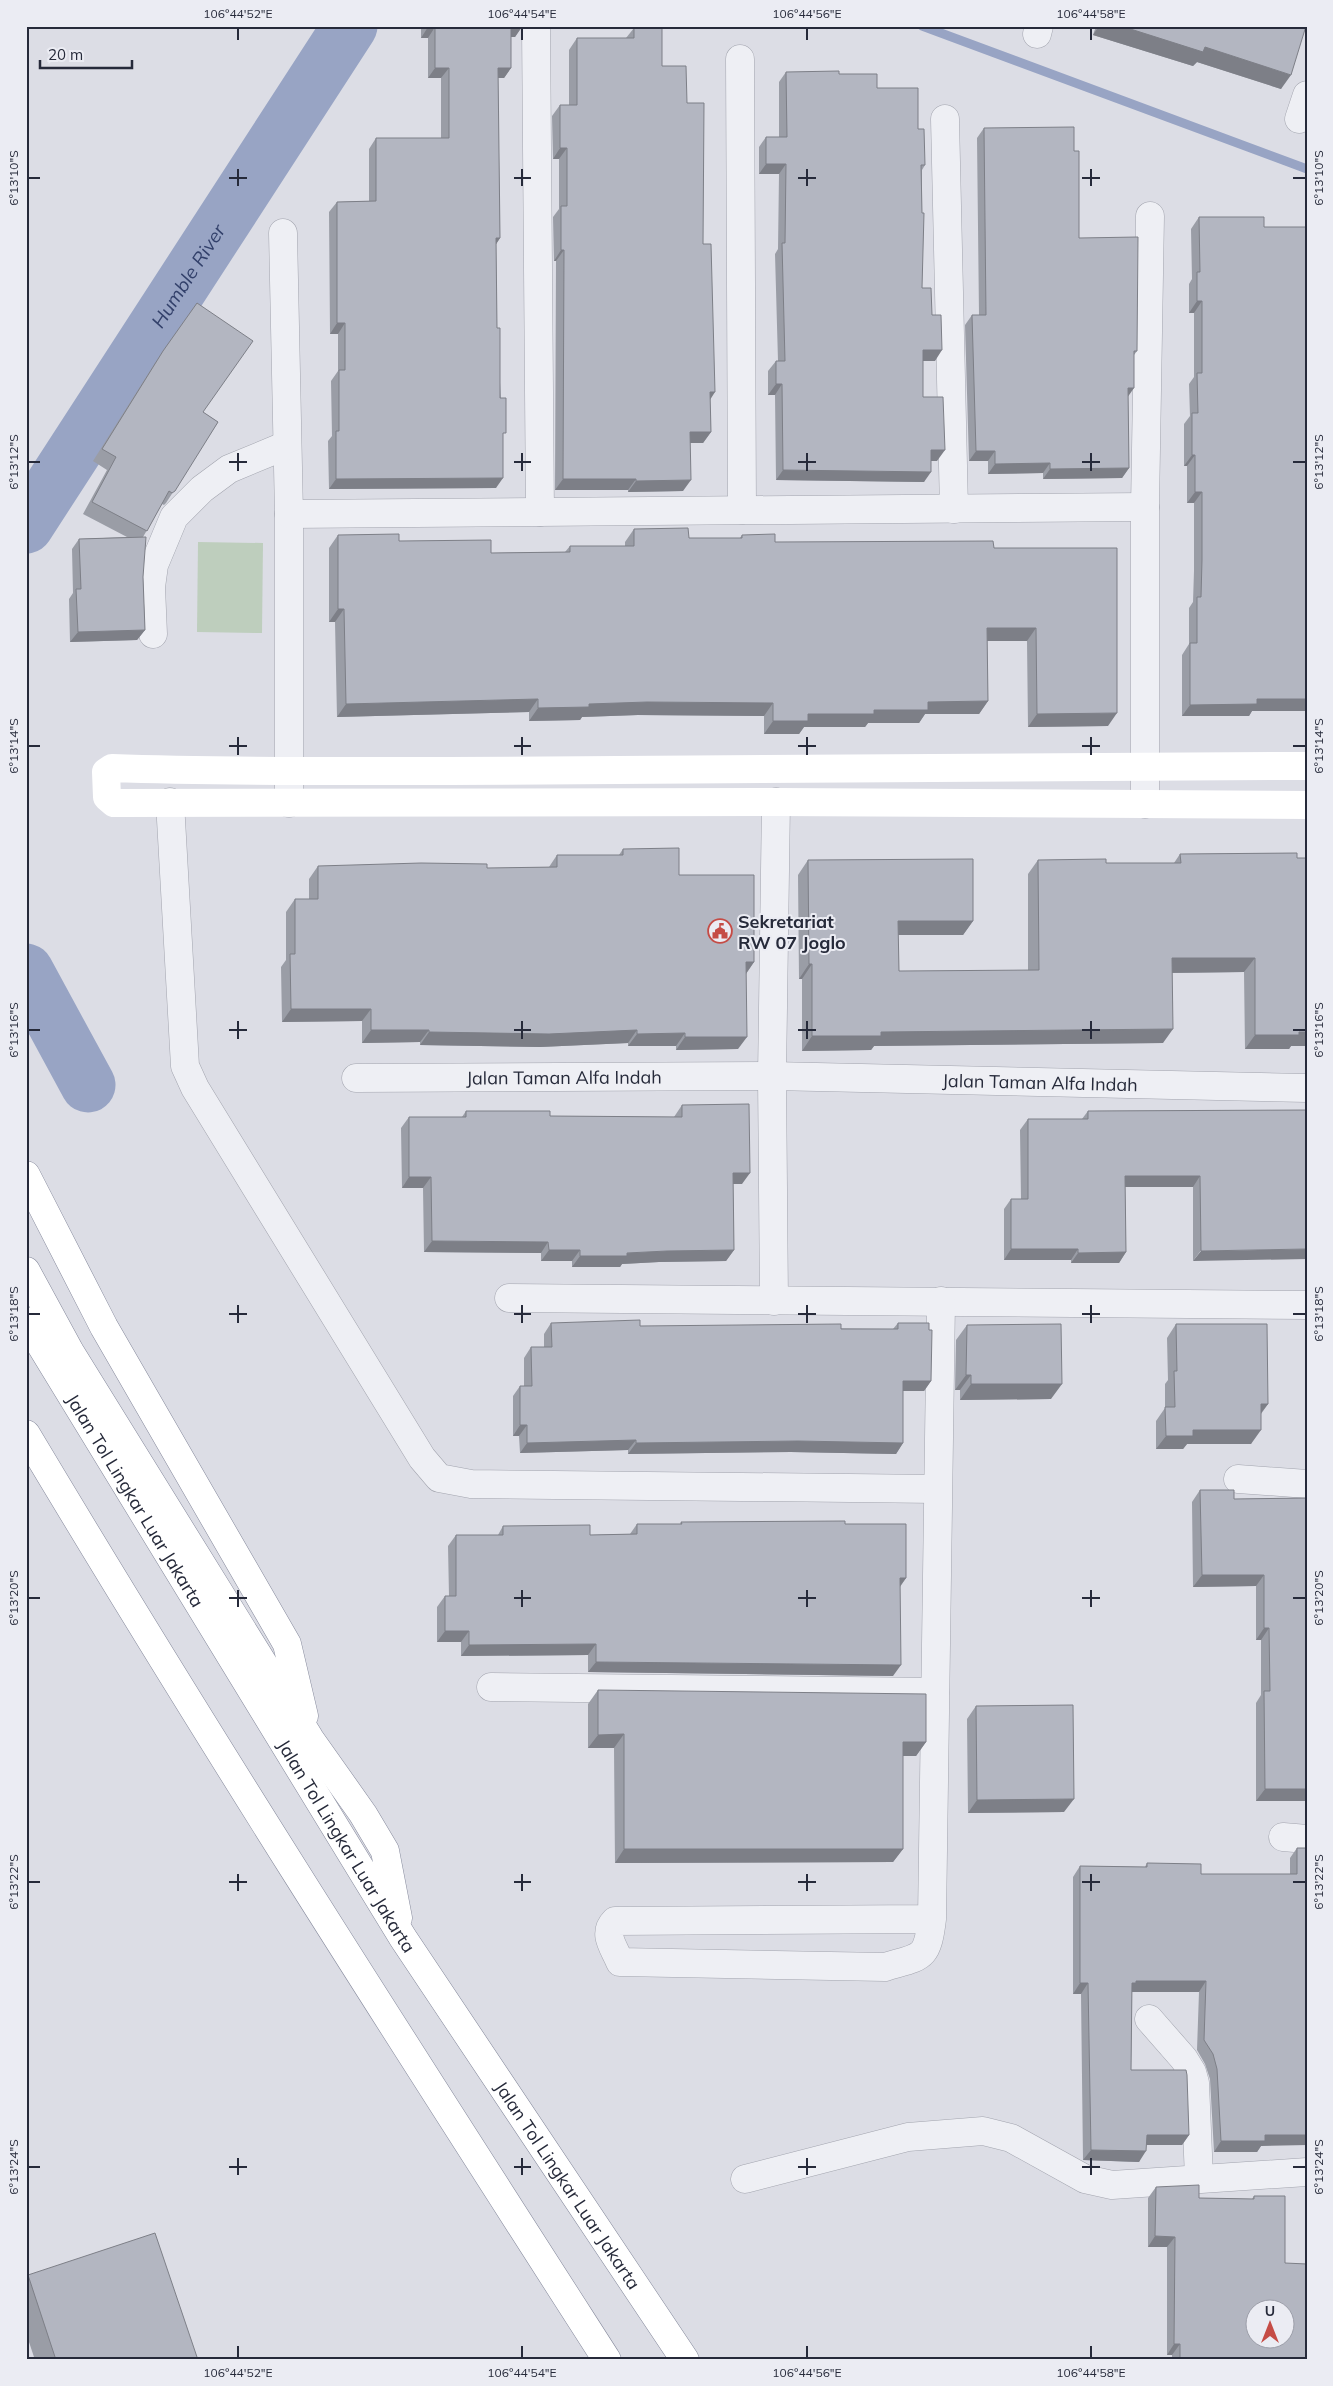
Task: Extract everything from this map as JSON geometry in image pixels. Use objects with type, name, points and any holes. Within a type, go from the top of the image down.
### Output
[{"type":"main road","points":[[1307,766],[673,771],[107,770],[107,797],[110,802],[776,802],[1307,805]]},
{"type":"main road","points":[[26,1175],[104,1327],[287,1644],[310,1739]]},
{"type":"main road","points":[[26,1271],[70,1352],[310,1739],[363,1814],[385,1851],[403,1938]]},
{"type":"main road","name":"Jalan Tol Lingkar Luar Jakarta","points":[[26,1321],[403,1938],[685,2360]]},
{"type":"main road","points":[[26,1434],[145,1633],[303,1886],[607,2360]]},
{"type":"street","points":[[536,26],[540,512]]},
{"type":"street","points":[[740,59],[742,510]]},
{"type":"street","points":[[945,119],[954,509]]},
{"type":"street","points":[[1145,804],[1145,507],[1150,216]]},
{"type":"street","points":[[283,233],[289,514],[289,803]]},
{"type":"street","points":[[153,634],[151,587],[154,565],[174,517],[202,489],[228,470],[287,445]]},
{"type":"street","points":[[289,514],[1145,507]]},
{"type":"street","points":[[170,802],[184,1066],[195,1088],[422,1458],[439,1478],[471,1484],[937,1489]]},
{"type":"street","points":[[774,1301],[772,1076],[776,802]]},
{"type":"street","name":"Jalan Taman Alfa Indah","points":[[356,1078],[772,1076],[1307,1088]]},
{"type":"street","points":[[509,1298],[1307,1305]]},
{"type":"street","points":[[932,1919],[616,1921],[609,1927],[608,1933],[620,1962],[885,1967],[921,1956],[929,1945],[932,1919],[941,1301]]},
{"type":"street","points":[[1238,1479],[1307,1484]]},
{"type":"street","points":[[491,1687],[935,1692]]},
{"type":"street","points":[[1149,2018],[1192,2072],[1195,2083],[1199,2178]]},
{"type":"street","points":[[745,2179],[908,2137],[983,2131],[1011,2138],[1085,2179],[1112,2185],[1307,2172]]},
{"type":"green space","points":[[198,542],[263,543],[262,633],[197,632]]},
{"type":"building","points":[[428,26],[522,26],[511,27],[511,68],[498,68],[500,238],[496,238],[497,328],[500,328],[500,398],[506,398],[506,433],[503,433],[503,478],[336,479],[336,431],[339,431],[339,370],[345,370],[345,323],[337,323],[337,202],[376,201],[376,138],[449,138],[449,68],[435,68],[435,27]]},
{"type":"building","points":[[1121,26],[1306,26],[1291,75],[1205,47],[1203,52]]},
{"type":"building","points":[[634,28],[662,28],[662,66],[686,66],[687,103],[704,103],[703,244],[711,244],[715,392],[710,392],[711,432],[690,432],[691,480],[563,479],[564,250],[561,250],[561,206],[567,206],[567,148],[560,148],[560,105],[577,105],[577,38],[634,38]]},
{"type":"building","points":[[839,71],[839,74],[877,74],[877,88],[918,88],[918,129],[924,129],[925,165],[921,165],[922,213],[924,213],[922,288],[931,288],[932,315],[941,315],[942,350],[923,350],[923,397],[943,397],[945,450],[931,450],[931,472],[783,470],[782,384],[776,384],[776,361],[785,361],[782,243],[785,243],[786,164],[766,164],[766,137],[787,137],[786,72]]},
{"type":"building","points":[[1074,127],[1074,151],[1079,151],[1079,238],[1138,237],[1137,351],[1134,351],[1134,388],[1128,388],[1129,468],[1050,469],[1050,463],[995,464],[995,451],[976,451],[972,315],[986,315],[984,128]]},
{"type":"building","points":[[1199,217],[1264,217],[1264,227],[1307,227],[1307,699],[1257,699],[1257,704],[1190,705],[1190,643],[1197,643],[1197,597],[1201,597],[1202,560],[1202,492],[1195,492],[1195,455],[1192,455],[1192,413],[1198,413],[1197,373],[1202,373],[1202,301],[1197,301],[1197,272],[1200,272]]},
{"type":"building","points":[[197,303],[253,341],[203,412],[218,422],[175,491],[172,493],[169,491],[147,531],[92,502],[116,457],[102,449],[163,351]]},
{"type":"building","points":[[688,528],[689,538],[742,538],[742,535],[775,534],[775,542],[993,541],[994,548],[1117,548],[1117,713],[1037,714],[1036,628],[987,628],[988,701],[928,702],[928,710],[874,710],[874,714],[808,714],[808,721],[773,721],[773,703],[647,702],[589,704],[589,707],[538,708],[538,699],[346,704],[344,609],[338,609],[338,535],[399,534],[399,541],[491,540],[491,553],[570,552],[570,546],[634,546],[634,529]]},
{"type":"building","points":[[146,537],[143,577],[145,630],[78,632],[76,589],[81,589],[79,539]]},
{"type":"building","points":[[679,848],[679,875],[754,875],[754,962],[746,962],[747,1037],[685,1037],[685,1033],[637,1034],[637,1030],[549,1034],[371,1030],[371,1009],[291,1009],[290,954],[295,954],[295,899],[318,899],[318,866],[421,863],[487,864],[487,868],[557,867],[557,855],[623,855],[623,849]]},
{"type":"building","points":[[1297,853],[1297,858],[1307,858],[1307,1032],[1299,1032],[1299,1035],[1255,1035],[1255,958],[1172,958],[1173,1029],[881,1032],[881,1036],[812,1036],[812,964],[809,964],[808,860],[973,859],[973,921],[898,921],[899,971],[1039,970],[1038,860],[1106,859],[1106,863],[1181,863],[1180,854]]},
{"type":"building","points":[[749,1104],[750,1173],[733,1173],[734,1250],[627,1253],[627,1256],[580,1256],[580,1250],[549,1250],[548,1242],[432,1241],[431,1177],[409,1177],[409,1117],[466,1117],[466,1111],[550,1111],[550,1116],[682,1117],[682,1105]]},
{"type":"building","points":[[1307,1110],[1307,1249],[1201,1251],[1200,1176],[1125,1176],[1126,1252],[1078,1253],[1078,1249],[1011,1249],[1011,1199],[1028,1199],[1028,1119],[1088,1119],[1088,1111]]},
{"type":"building","points":[[640,1320],[640,1326],[841,1324],[841,1329],[898,1329],[898,1323],[929,1323],[929,1330],[932,1330],[931,1381],[903,1381],[903,1443],[798,1441],[636,1443],[636,1440],[527,1443],[527,1425],[520,1425],[520,1386],[532,1386],[531,1347],[552,1347],[551,1323]]},
{"type":"building","points":[[1061,1324],[1062,1384],[971,1384],[971,1375],[966,1375],[967,1325]]},
{"type":"building","points":[[1176,1324],[1267,1324],[1268,1404],[1261,1404],[1261,1430],[1193,1430],[1193,1436],[1166,1436],[1165,1407],[1175,1407],[1174,1371],[1177,1371]]},
{"type":"building","points":[[1200,1490],[1234,1490],[1234,1499],[1307,1498],[1307,1789],[1265,1789],[1264,1691],[1270,1691],[1269,1628],[1264,1628],[1264,1575],[1202,1575]]},
{"type":"building","points":[[845,1521],[845,1524],[906,1524],[906,1578],[900,1578],[901,1665],[596,1662],[596,1644],[469,1645],[469,1631],[445,1631],[445,1596],[456,1596],[456,1535],[503,1535],[503,1526],[590,1525],[590,1535],[637,1534],[637,1524]]},
{"type":"building","points":[[598,1690],[926,1694],[926,1742],[903,1742],[903,1849],[624,1849],[624,1734],[598,1735]]},
{"type":"building","points":[[1073,1705],[1074,1799],[977,1800],[976,1706]]},
{"type":"building","points":[[1297,1848],[1307,1848],[1307,2135],[1265,2135],[1265,2141],[1221,2141],[1217,2069],[1213,2054],[1204,2040],[1206,1981],[1136,1981],[1136,1983],[1132,1983],[1131,2070],[1186,2070],[1189,2135],[1147,2135],[1146,2151],[1091,2150],[1088,1983],[1080,1983],[1080,1866],[1147,1867],[1147,1863],[1201,1864],[1201,1874],[1297,1874]]},
{"type":"building","points":[[1199,2185],[1199,2198],[1254,2199],[1254,2196],[1285,2196],[1285,2263],[1307,2264],[1307,2360],[1180,2360],[1180,2344],[1174,2344],[1175,2237],[1155,2236],[1156,2187]]},
{"type":"building","points":[[155,2233],[198,2360],[56,2360],[28,2275]]},
{"type":"waterway","name":"Humble River","points":[[26,526],[350,26]]},
{"type":"waterway","points":[[922,26],[1307,169]]},
{"type":"waterway","name":"Humble River","points":[[26,971],[88,1085]]},
{"type":"place","name":"Sekretariat RW 07 Joglo","points":[[720,931]]}]
